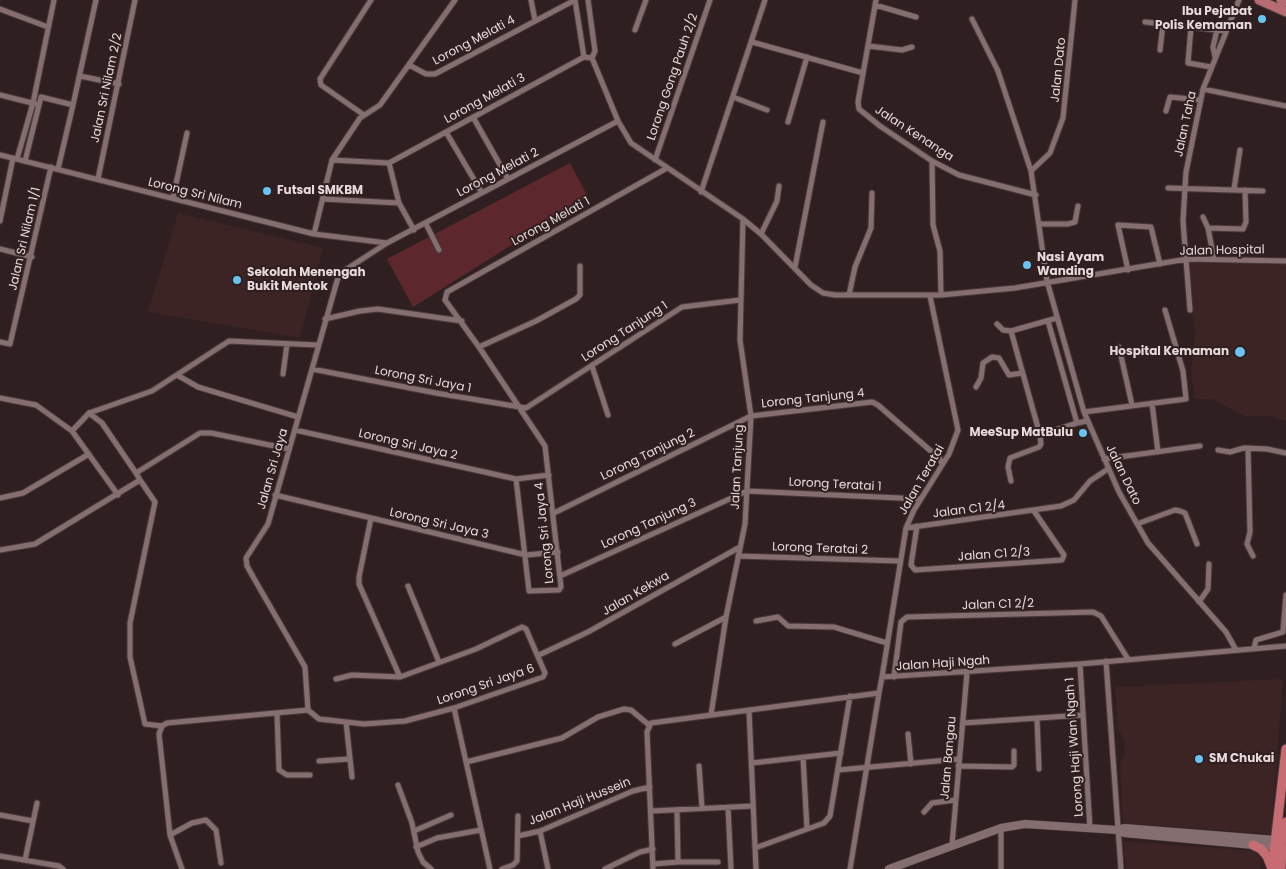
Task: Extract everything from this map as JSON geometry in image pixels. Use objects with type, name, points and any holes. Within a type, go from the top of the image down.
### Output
[{"type":"highway","points":[[1282,869],[1283,851],[1279,846],[1286,749]]},
{"type":"highway","points":[[1272,869],[1286,822]]},
{"type":"highway","points":[[1253,845],[1261,849],[1268,856],[1272,869]]},
{"type":"main road","points":[[1259,0],[1286,12]]},
{"type":"main road","points":[[1281,0],[1286,2]]},
{"type":"main road","points":[[889,869],[900,867],[952,845],[1001,828],[1025,824],[1090,829],[1118,830],[1124,828],[1279,846]]},
{"type":"main road","points":[[1118,830],[1124,833],[1279,846]]},
{"type":"street","points":[[25,161],[54,0]]},
{"type":"street","points":[[55,168],[73,105],[96,0]]},
{"type":"street","name":"Jalan Sri Nilam 2/2","points":[[98,179],[135,0]]},
{"type":"street","points":[[364,115],[321,85],[320,79],[371,0]]},
{"type":"street","points":[[314,234],[332,160],[364,115],[380,105],[455,0]]},
{"type":"street","points":[[531,0],[535,20]]},
{"type":"street","points":[[575,0],[584,57],[592,58]]},
{"type":"street","name":"Lorong Melati 4","points":[[409,65],[426,74],[435,74],[575,0]]},
{"type":"street","points":[[588,0],[595,51],[592,58],[618,121],[631,144],[700,192],[743,218],[795,267],[811,285],[823,293],[930,296],[1014,288],[1047,281],[1128,270],[1118,225],[1151,227],[1160,264]]},
{"type":"street","points":[[634,30],[646,0]]},
{"type":"street","name":"Lorong Gong Pauh 2/2","points":[[655,160],[710,0]]},
{"type":"street","points":[[700,192],[734,98],[765,0]]},
{"type":"street","name":"Jalan Dato","points":[[1075,0],[1063,118],[1050,153],[1031,171],[1047,281],[1087,421],[1136,524],[1154,551],[1226,632],[1236,650]]},
{"type":"street","name":"Jalan Taha","points":[[1190,310],[1183,221],[1184,188],[1204,89],[1225,31],[1239,0]]},
{"type":"street","points":[[875,3],[916,17]]},
{"type":"street","name":"Jalan Kenanga","points":[[875,3],[858,102],[859,109],[880,126],[932,161],[970,179],[1036,195]]},
{"type":"street","points":[[0,10],[48,27]]},
{"type":"street","points":[[972,19],[998,71],[1031,171]]},
{"type":"street","points":[[1145,22],[1225,31]]},
{"type":"street","points":[[1160,50],[1163,24]]},
{"type":"street","points":[[1191,27],[1188,63],[1212,67]]},
{"type":"street","points":[[1215,58],[1213,47],[1217,30]]},
{"type":"street","points":[[752,42],[863,73]]},
{"type":"street","points":[[868,46],[902,50],[912,46]]},
{"type":"street","name":"Lorong Melati 3","points":[[389,163],[584,57]]},
{"type":"street","points":[[788,122],[807,57]]},
{"type":"street","points":[[80,76],[119,84]]},
{"type":"street","points":[[1204,89],[1286,106]]},
{"type":"street","points":[[0,95],[36,104]]},
{"type":"street","points":[[0,221],[15,158],[36,104],[41,97],[73,105]]},
{"type":"street","points":[[1166,111],[1170,97],[1201,100]]},
{"type":"street","points":[[734,98],[767,110]]},
{"type":"street","points":[[473,117],[508,179]]},
{"type":"street","name":"Lorong Melati 2","points":[[387,243],[618,121]]},
{"type":"street","points":[[795,267],[824,122]]},
{"type":"street","points":[[446,132],[482,193]]},
{"type":"street","points":[[173,198],[187,133]]},
{"type":"street","points":[[1234,189],[1240,150]]},
{"type":"street","name":"Lorong Sri Nilam","points":[[0,155],[314,234],[387,243]]},
{"type":"street","points":[[332,160],[389,163],[399,203],[414,230]]},
{"type":"street","points":[[932,161],[933,225],[940,250],[941,295]]},
{"type":"street","name":"Jalan Sri Nilam 1/1","points":[[0,342],[10,344],[55,168]]},
{"type":"street","name":"Lorong Melati 1","points":[[462,321],[445,300],[446,294],[667,168]]},
{"type":"street","points":[[761,234],[777,201],[779,186]]},
{"type":"street","points":[[1168,188],[1263,191]]},
{"type":"street","points":[[1208,228],[1245,228],[1245,190]]},
{"type":"street","points":[[849,295],[855,267],[871,228],[872,193]]},
{"type":"street","points":[[323,198],[399,203]]},
{"type":"street","points":[[1040,224],[1068,224],[1075,222],[1078,206]]},
{"type":"street","points":[[1203,217],[1208,228],[1214,259]]},
{"type":"street","name":"Jalan Tanjung","points":[[711,715],[726,617],[745,524],[751,416],[741,352],[740,300],[743,218]]},
{"type":"street","points":[[426,224],[439,250]]},
{"type":"street","name":"Jalan Sri Jaya","points":[[308,710],[304,667],[246,562],[246,554],[266,528],[339,274],[387,243]]},
{"type":"street","points":[[0,249],[32,257]]},
{"type":"street","name":"Jalan Hospital","points":[[1128,270],[1187,259],[1286,261]]},
{"type":"street","points":[[479,347],[536,321],[576,299],[580,295],[580,266]]},
{"type":"street","name":"Jalan Teratai","points":[[882,677],[906,528],[956,440],[958,422],[930,296]]},
{"type":"street","name":"Lorong Tanjung 1","points":[[530,406],[682,307],[740,300]]},
{"type":"street","points":[[325,319],[378,309],[462,321],[543,442],[549,475]]},
{"type":"street","points":[[1084,412],[1184,400],[1186,396],[1183,371],[1165,310]]},
{"type":"street","points":[[997,324],[1002,330],[1011,331],[1058,318]]},
{"type":"street","points":[[1048,321],[1077,423]]},
{"type":"street","points":[[1011,331],[1040,434],[1041,444],[1039,447],[1010,458],[1008,467],[1011,481]]},
{"type":"street","points":[[72,431],[89,413],[152,390],[229,341],[318,345]]},
{"type":"street","points":[[283,374],[287,344]]},
{"type":"street","points":[[1119,347],[1132,405]]},
{"type":"street","points":[[976,387],[981,378],[983,363],[992,356],[999,358],[1007,374],[1011,376],[1022,373]]},
{"type":"street","points":[[592,366],[608,415]]},
{"type":"street","name":"Lorong Sri Jaya 1","points":[[312,368],[520,408],[530,406]]},
{"type":"street","points":[[176,375],[198,387],[298,416]]},
{"type":"street","points":[[0,398],[36,406],[72,431],[118,495]]},
{"type":"street","name":"Lorong Tanjung 4","points":[[751,416],[872,402],[878,405],[940,459],[942,464]]},
{"type":"street","points":[[1152,403],[1158,452]]},
{"type":"street","points":[[89,413],[102,423],[155,502],[130,623],[130,657],[145,724],[160,726],[167,723],[308,710]]},
{"type":"street","name":"Lorong Tanjung 2","points":[[554,513],[751,416]]},
{"type":"street","points":[[1040,434],[1087,421]]},
{"type":"street","name":"Lorong Sri Jaya 2","points":[[295,430],[516,479]]},
{"type":"street","points":[[136,473],[192,437],[205,432],[288,449]]},
{"type":"street","points":[[1104,459],[1200,446]]},
{"type":"street","points":[[1218,450],[1230,452],[1248,448],[1274,450],[1286,454]]},
{"type":"street","points":[[1248,448],[1250,532],[1247,544],[1253,556]]},
{"type":"street","points":[[0,498],[23,493],[89,454]]},
{"type":"street","name":"Jalan C1 2/4","points":[[906,528],[1034,511],[1070,502],[1090,481],[1108,468]]},
{"type":"street","name":"Lorong Sri Jaya 4","points":[[516,479],[549,475],[562,587],[559,590],[529,591],[526,555]]},
{"type":"street","points":[[516,479],[526,555]]},
{"type":"street","points":[[0,550],[35,544],[140,480]]},
{"type":"street","name":"Lorong Teratai 1","points":[[747,491],[922,499]]},
{"type":"street","name":"Lorong Tanjung 3","points":[[560,576],[747,491]]},
{"type":"street","name":"Lorong Sri Jaya 3","points":[[275,495],[526,555],[558,552]]},
{"type":"street","points":[[1136,524],[1175,510],[1180,511],[1188,520],[1197,544]]},
{"type":"street","name":"Jalan C1 2/3","points":[[917,526],[911,565],[916,570],[1062,560],[1064,556],[1034,511]]},
{"type":"street","points":[[371,518],[359,584],[400,676]]},
{"type":"street","name":"Jalan Kekwa","points":[[538,655],[588,632],[740,547]]},
{"type":"street","name":"Lorong Teratai 2","points":[[738,556],[900,561]]},
{"type":"street","points":[[1199,602],[1208,590],[1209,564]]},
{"type":"street","points":[[408,586],[439,662]]},
{"type":"street","points":[[1254,648],[1256,640],[1282,632],[1286,595]]},
{"type":"street","name":"Jalan C1 2/2","points":[[894,677],[901,622],[906,618],[1093,612],[1101,616],[1128,659]]},
{"type":"street","points":[[675,644],[726,617]]},
{"type":"street","points":[[756,621],[778,618],[788,626],[834,627],[887,643]]},
{"type":"street","name":"Lorong Sri Jaya 6","points":[[308,710],[319,719],[346,722],[392,723],[454,708],[543,677],[545,671],[526,628],[522,627],[486,645],[400,676],[352,675],[336,679]]},
{"type":"street","name":"Jalan Haji Ngah","points":[[879,693],[882,677],[1080,664],[1286,646]]},
{"type":"street","points":[[1106,662],[1121,869]]},
{"type":"street","name":"Lorong Haji Wan Ngah 1","points":[[1080,664],[1090,829]]},
{"type":"street","name":"Jalan Bangau","points":[[952,845],[967,672]]},
{"type":"street","points":[[648,725],[654,722],[879,693],[850,869]]},
{"type":"street","points":[[755,848],[824,823],[830,816],[850,696]]},
{"type":"street","points":[[454,708],[490,869]]},
{"type":"street","points":[[466,762],[562,738],[598,717],[621,710],[630,709],[648,725]]},
{"type":"street","points":[[749,710],[756,869]]},
{"type":"street","points":[[277,713],[279,770],[287,775],[310,775]]},
{"type":"street","points":[[963,723],[1083,716]]},
{"type":"street","points":[[1036,718],[1040,769]]},
{"type":"street","points":[[346,722],[352,777]]},
{"type":"street","points":[[648,725],[645,788],[651,811],[648,850],[653,866],[678,862],[718,862]]},
{"type":"street","points":[[160,726],[170,835],[182,869]]},
{"type":"street","points":[[908,734],[911,764]]},
{"type":"street","points":[[958,766],[1012,767],[1014,765],[1014,751]]},
{"type":"street","points":[[752,763],[841,753]]},
{"type":"street","points":[[803,757],[807,829]]},
{"type":"street","points":[[319,761],[350,759]]},
{"type":"street","points":[[838,770],[959,759]]},
{"type":"street","points":[[699,766],[702,808]]},
{"type":"street","points":[[398,785],[414,832],[416,847],[423,862],[432,869]]},
{"type":"street","name":"Jalan Haji Hussein","points":[[518,836],[540,831],[645,788]]},
{"type":"street","points":[[924,812],[932,803],[955,800]]},
{"type":"street","points":[[25,860],[37,803]]},
{"type":"street","points":[[651,811],[753,806]]},
{"type":"street","points":[[728,807],[731,869]]},
{"type":"street","points":[[677,810],[678,862]]},
{"type":"street","points":[[0,815],[32,821]]},
{"type":"street","points":[[414,832],[451,815]]},
{"type":"street","points":[[502,869],[513,866],[517,861],[516,838],[518,836],[518,816]]},
{"type":"street","points":[[170,835],[192,823],[206,820],[216,830],[221,863]]},
{"type":"street","points":[[1001,828],[1001,869]]},
{"type":"street","points":[[416,847],[437,838],[481,830]]},
{"type":"street","points":[[540,831],[548,869]]},
{"type":"street","points":[[605,869],[648,850]]},
{"type":"street","points":[[0,856],[63,869]]},
{"type":"shaded area","points":[[570,163],[588,197],[413,307],[387,259]]},
{"type":"shaded area","name":"Sekolah Menengah Bukit Mentok","points":[[178,213],[323,248],[300,338],[148,312]]},
{"type":"shaded area","name":"Hospital Kemaman","points":[[1188,262],[1286,265],[1286,421],[1272,416],[1245,416],[1212,399],[1195,399],[1191,371],[1195,333]]},
{"type":"shaded area","name":"SM Chukai","points":[[1283,679],[1271,834],[1123,823],[1120,763],[1125,755],[1124,740],[1118,729],[1115,687]]},
{"type":"shaded area","points":[[1123,841],[1255,851],[1261,857],[1260,869],[1126,869]]},
{"type":"place","name":"Ibu Pejabat Polis Kemaman","points":[[1262,19]]},
{"type":"place","name":"Futsal SMKBM","points":[[267,191]]},
{"type":"place","name":"Nasi Ayam Wanding","points":[[1027,265]]},
{"type":"place","name":"Sekolah Menengah Bukit Mentok","points":[[237,280]]},
{"type":"place","name":"Hospital Kemaman","points":[[1240,352]]},
{"type":"place","name":"MeeSup MatBulu","points":[[1083,433]]},
{"type":"place","name":"SM Chukai","points":[[1199,759]]}]
